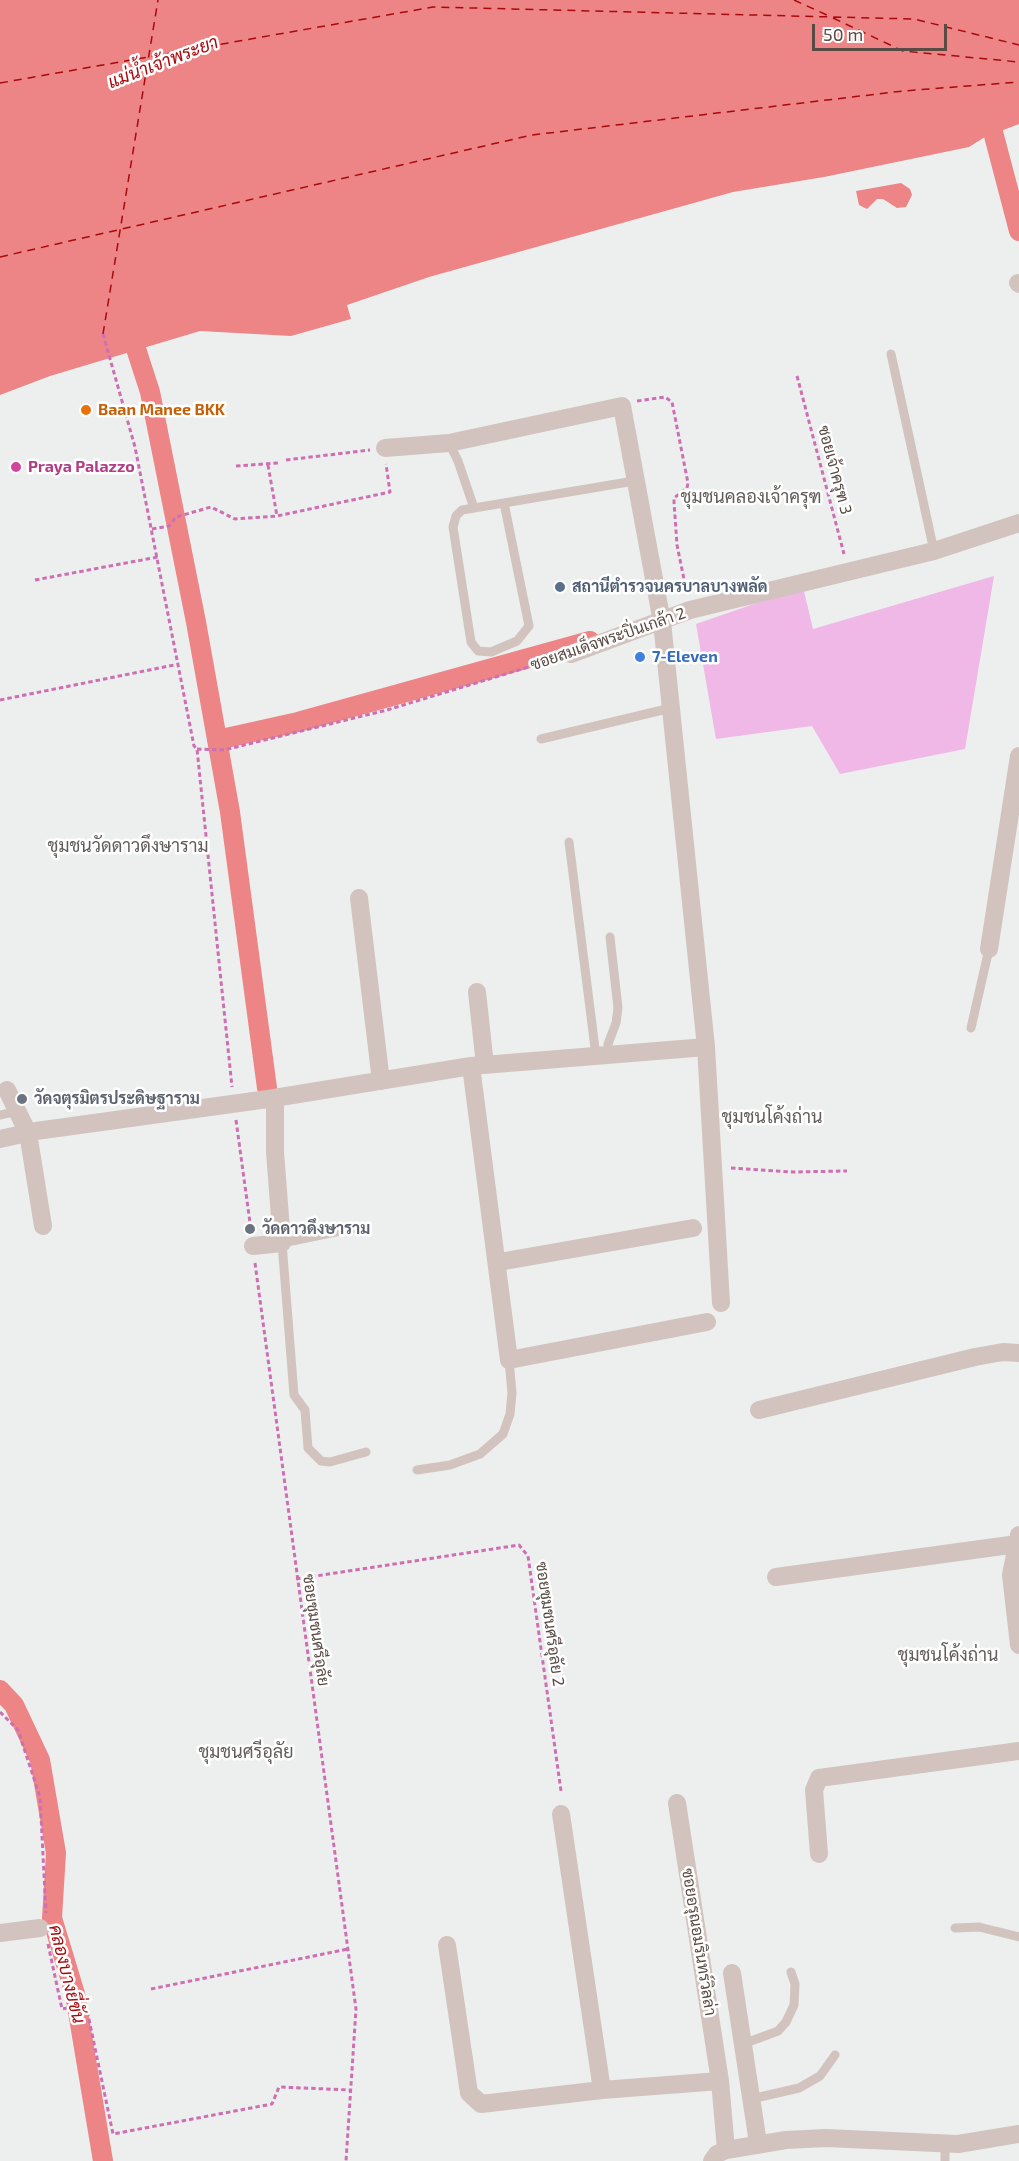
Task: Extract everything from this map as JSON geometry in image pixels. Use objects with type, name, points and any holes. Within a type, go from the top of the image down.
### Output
[{"type":"street","points":[[385,448],[449,443],[622,406],[634,481],[662,622],[706,1047],[715,1167],[721,1303]]},
{"type":"street","name":"ซอยสมเด็จพระปิ่นเกล้า 2","points":[[571,654],[690,610],[934,551],[1019,523]]},
{"type":"street","points":[[989,949],[1019,756]]},
{"type":"street","points":[[359,898],[381,1081]]},
{"type":"street","points":[[477,992],[478,1065],[509,1360],[706,1322]]},
{"type":"street","points":[[0,1139],[478,1065],[706,1047]]},
{"type":"street","points":[[8,1090],[28,1133],[43,1226]]},
{"type":"street","points":[[253,1246],[282,1243],[275,1152],[275,1098]]},
{"type":"street","points":[[499,1263],[693,1228]]},
{"type":"street","points":[[759,1410],[975,1357],[1003,1352],[1019,1353]]},
{"type":"street","points":[[776,1577],[1018,1539],[1011,1575],[1019,1644]]},
{"type":"street","points":[[819,1854],[814,1790],[819,1778],[1019,1751]]},
{"type":"street","name":"ซอยอรุณอมรินทร์วิลล่า","points":[[677,1803],[720,2081],[719,2155]]},
{"type":"street","points":[[561,1814],[602,2090]]},
{"type":"street","points":[[0,1933],[44,1930]]},
{"type":"street","points":[[447,1945],[469,2093],[481,2104],[602,2090],[720,2081]]},
{"type":"street","points":[[732,1973],[758,2143]]},
{"type":"street","points":[[719,2155],[758,2143],[826,2138],[945,2152],[970,2143],[1019,2134]]},
{"type":"lane","points":[[891,354],[934,551]]},
{"type":"lane","points":[[449,443],[458,461],[474,508]]},
{"type":"lane","points":[[504,503],[529,626],[517,641],[491,652],[478,651],[471,642],[453,527],[456,516],[462,510],[634,481]]},
{"type":"lane","points":[[540,739],[671,708]]},
{"type":"lane","points":[[569,842],[602,1055]]},
{"type":"lane","points":[[602,1055],[616,1023],[618,1008],[610,937]]},
{"type":"lane","points":[[970,1028],[989,949]]},
{"type":"lane","points":[[0,1115],[18,1111]]},
{"type":"lane","points":[[355,1228],[282,1243],[294,1395],[305,1410],[308,1448],[321,1461],[330,1462],[366,1452]]},
{"type":"lane","points":[[417,1470],[450,1465],[480,1454],[503,1434],[510,1414],[512,1393],[509,1360]]},
{"type":"lane","points":[[955,1928],[979,1927],[1019,1937]]},
{"type":"lane","points":[[743,2044],[778,2031],[786,2022],[794,2005],[795,1984],[791,1972]]},
{"type":"lane","points":[[751,2099],[800,2088],[820,2076],[835,2055]]},
{"type":"path","name":"ซอยชุมชนศรีอุลัย","points":[[103,334],[135,447],[179,664],[199,749],[234,1103],[296,1579],[334,1829],[356,2009],[346,2161]]},
{"type":"path","name":"ซอยเจ้าครุฑ 3","points":[[797,376],[849,571]]},
{"type":"path","points":[[622,406],[625,403],[665,397],[672,402],[688,483],[687,488],[674,498],[674,502],[677,545],[690,610]]},
{"type":"path","points":[[152,529],[169,526],[176,517],[211,507],[235,519],[277,516],[390,492],[385,448],[286,460]]},
{"type":"path","points":[[236,466],[278,463]]},
{"type":"path","points":[[268,465],[277,516]]},
{"type":"path","points":[[35,580],[158,557]]},
{"type":"path","name":"ซอยสมเด็จพระปิ่นเกล้า 2","points":[[199,749],[224,750],[387,710],[571,654]]},
{"type":"path","points":[[0,700],[179,664]]},
{"type":"path","points":[[715,1167],[794,1172],[847,1170]]},
{"type":"path","name":"ซอยชุมชนศรีอุลัย 2","points":[[296,1579],[519,1545],[528,1556],[561,1791]]},
{"type":"path","points":[[0,1712],[18,1730],[40,1797],[44,1930],[62,2009],[86,2005],[113,2134],[272,2104],[279,2087],[350,2090]]},
{"type":"path","points":[[151,1989],[348,1949]]},
{"type":"shaded area","points":[[994,576],[965,749],[840,774],[812,726],[716,739],[696,624],[803,587],[813,629]]},
{"type":"water","name":"แม่น้ำเจ้าพระยา","points":[[0,0],[1019,0],[1019,124],[985,137],[969,147],[824,177],[733,192],[429,277],[347,305],[351,319],[291,336],[200,331],[50,376],[0,395]]},
{"type":"water","points":[[901,183],[910,189],[912,195],[906,207],[897,208],[883,199],[877,199],[867,209],[859,205],[856,191]]},
{"type":"waterway","points":[[987,109],[1019,231]]},
{"type":"waterway","points":[[129,327],[150,392],[196,622],[230,812],[267,1088]]},
{"type":"waterway","points":[[217,740],[298,722],[590,641]]},
{"type":"waterway","name":"คลองบางยี่ขัน","points":[[0,1690],[14,1705],[40,1760],[56,1853],[52,1918],[75,1994],[103,2161]]},
{"type":"ferry route","points":[[103,334],[158,0]]},
{"type":"ferry route","points":[[794,0],[829,16]]},
{"type":"ferry route","points":[[0,83],[433,7],[914,19],[1019,45]]},
{"type":"ferry route","points":[[833,18],[903,51],[1019,62]]},
{"type":"ferry route","points":[[0,257],[532,135],[903,91],[1019,82]]},
{"type":"place","name":"Baan Manee BKK","points":[[86,410]]},
{"type":"place","name":"Praya Palazzo","points":[[16,467]]},
{"type":"place","name":"สถานีตำรวจนครบาลบางพลัด","points":[[560,587]]},
{"type":"place","name":"7-Eleven","points":[[640,657]]},
{"type":"place","name":"วัดจตุรมิตรประดิษฐาราม","points":[[22,1099]]},
{"type":"place","name":"วัดดาวดึงษาราม","points":[[250,1229]]},
{"type":"district","name":"ชุมชนคลองเจ้าครุฑ","points":[[751,497]]},
{"type":"district","name":"ชุมชนวัดดาวดึงษาราม","points":[[128,846]]},
{"type":"district","name":"ชุมชนโค้งถ่าน","points":[[772,1117]]},
{"type":"district","name":"ชุมชนโค้งถ่าน","points":[[948,1655]]},
{"type":"district","name":"ชุมชนศรีอุลัย","points":[[246,1752]]}]
